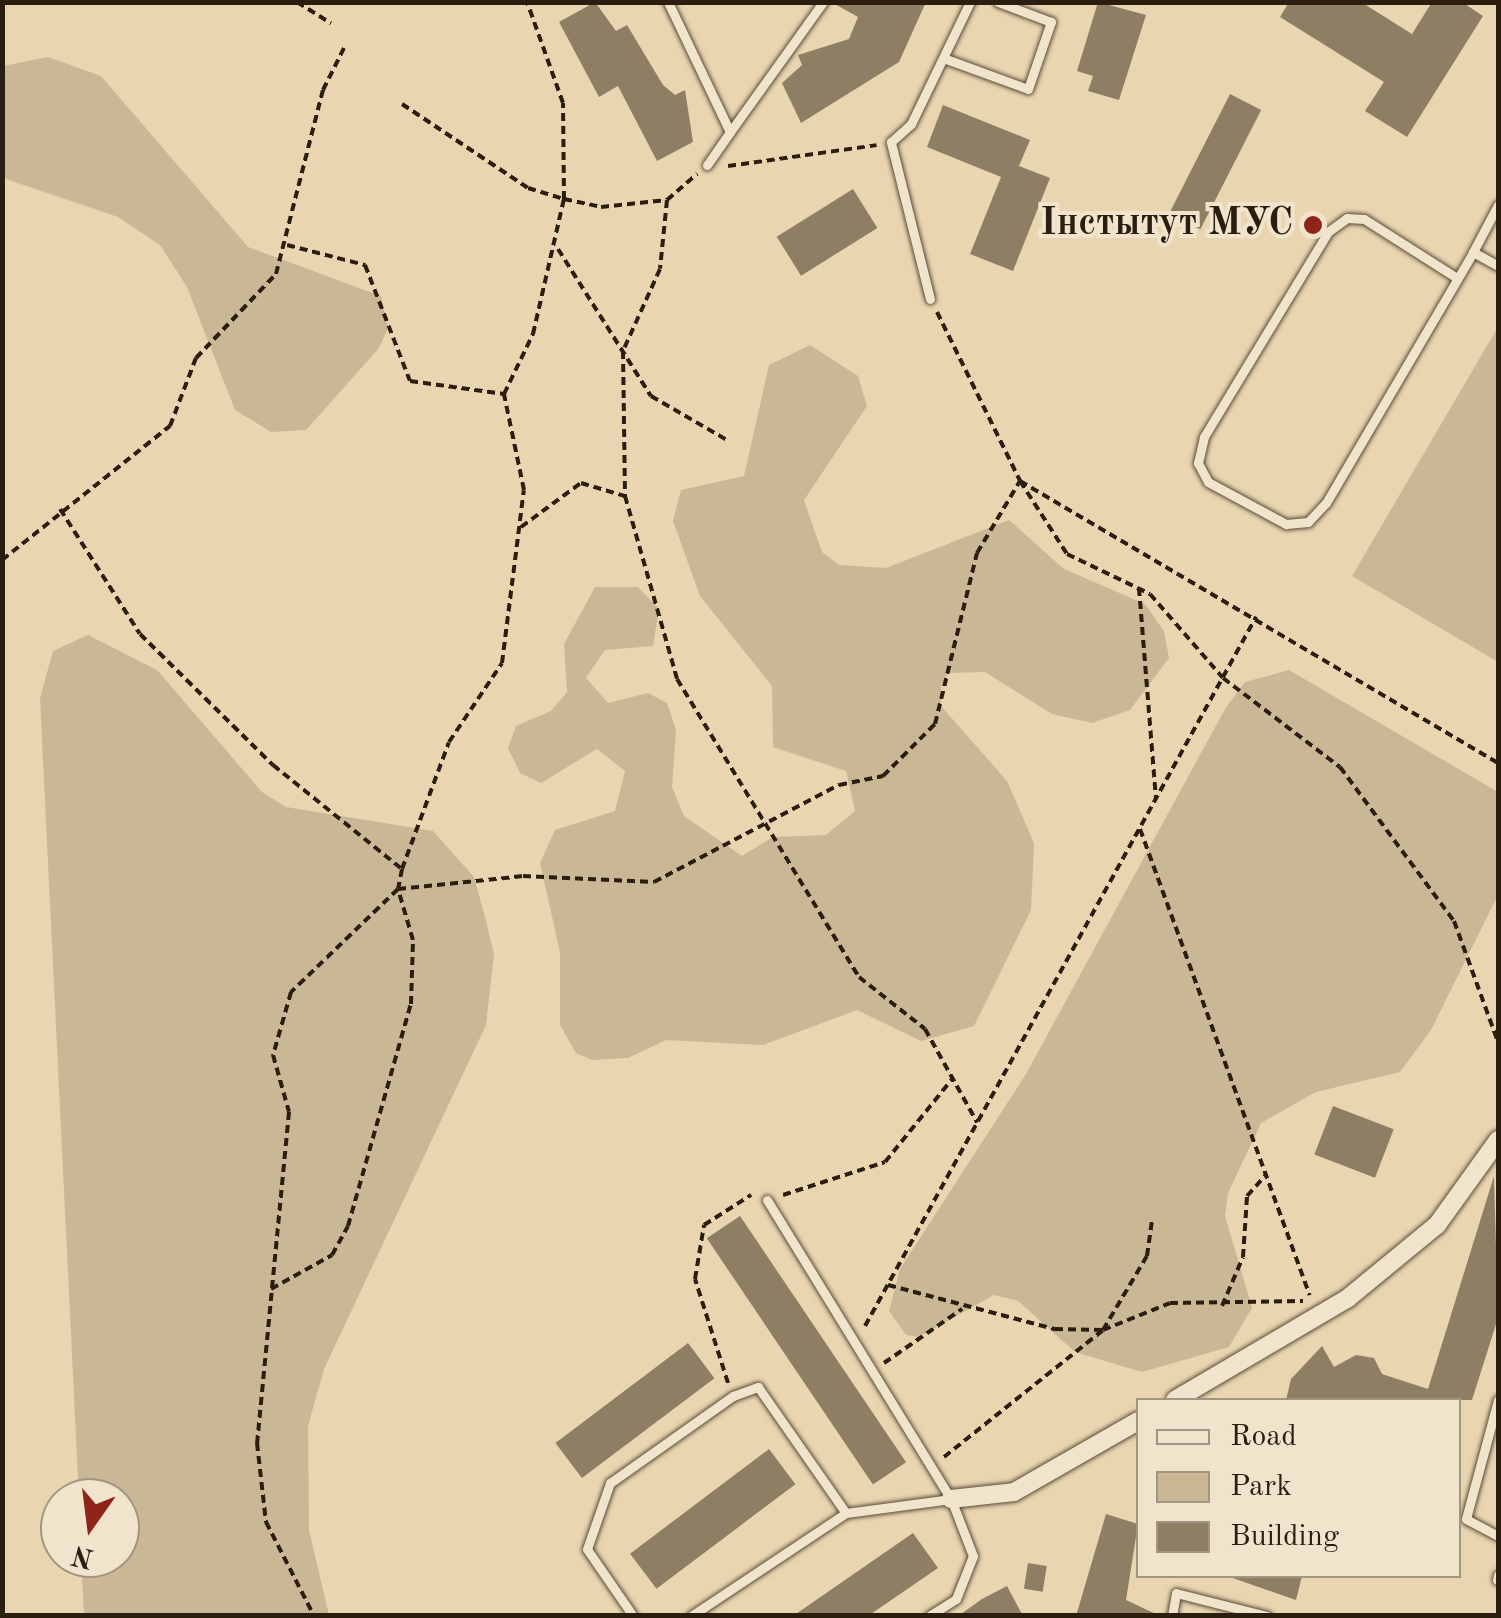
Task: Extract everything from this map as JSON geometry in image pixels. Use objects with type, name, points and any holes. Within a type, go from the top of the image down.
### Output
[{"type":"street","points":[[1178,1398],[1348,1298],[1437,1225],[1498,1140]]},
{"type":"street","points":[[951,1498],[1014,1492],[1136,1422]]},
{"type":"lane","points":[[668,2],[730,132]]},
{"type":"lane","points":[[707,165],[823,2]]},
{"type":"lane","points":[[930,300],[891,142],[946,58],[970,2]]},
{"type":"lane","points":[[946,58],[1028,89],[1051,22],[998,2]]},
{"type":"lane","points":[[1457,278],[1364,219],[1347,218],[1328,232],[1204,437],[1198,463],[1208,482],[1286,524],[1308,522],[1473,252],[1498,205]]},
{"type":"lane","points":[[1473,252],[1498,266]]},
{"type":"lane","points":[[767,1200],[951,1498],[973,1556],[956,1599],[929,1616]]},
{"type":"lane","points":[[633,1616],[587,1548],[610,1484],[733,1396],[758,1387],[846,1513]]},
{"type":"lane","points":[[1498,1400],[1466,1519],[1498,1536]]},
{"type":"lane","points":[[690,1616],[846,1513],[951,1498]]},
{"type":"lane","points":[[1172,1616],[1176,1593],[1267,1616]]},
{"type":"path","points":[[297,2],[331,23]]},
{"type":"path","points":[[271,1289],[332,1254],[348,1226],[410,1004],[413,940],[398,889],[402,869],[449,742],[502,663],[524,490],[504,394],[558,249],[564,199],[563,103],[526,2]]},
{"type":"path","points":[[2,560],[60,509],[170,426],[196,358],[276,274],[322,90],[344,48]]},
{"type":"path","points":[[402,104],[528,188],[602,208],[667,200],[707,165],[755,166],[891,142]]},
{"type":"path","points":[[667,200],[660,269],[623,351],[625,496],[677,678],[762,825],[859,977],[926,1029],[978,1122]]},
{"type":"path","points":[[286,244],[365,265],[410,381],[504,394]]},
{"type":"path","points":[[558,249],[651,396],[727,440]]},
{"type":"path","points":[[930,300],[1020,480],[1066,554],[1139,586],[1223,678],[1340,768],[1454,920],[1498,1042]]},
{"type":"path","points":[[1020,480],[1498,763]]},
{"type":"path","points":[[314,1616],[266,1522],[257,1443],[290,1112],[273,1055],[291,992],[398,889],[523,876],[654,882],[839,785],[883,776],[935,724],[977,552],[1020,480]]},
{"type":"path","points":[[519,528],[582,483],[625,496]]},
{"type":"path","points":[[60,509],[140,634],[273,765],[402,869]]},
{"type":"path","points":[[1139,586],[1156,798]]},
{"type":"path","points":[[855,1345],[1256,617]]},
{"type":"path","points":[[933,1467],[1103,1330],[1170,1303],[1222,1306],[1312,1300],[1140,829]]},
{"type":"path","points":[[1222,1306],[1242,1257],[1248,1196],[1266,1175]]},
{"type":"path","points":[[1103,1330],[1148,1256],[1152,1220]]},
{"type":"path","points":[[886,1284],[962,1309],[1103,1330]]},
{"type":"path","points":[[873,1370],[962,1309]]},
{"type":"green space","points":[[48,57],[101,76],[248,247],[381,296],[388,328],[379,348],[306,430],[271,432],[235,410],[187,287],[160,245],[118,217],[3,178],[3,66]]},
{"type":"green space","points":[[1498,327],[1498,662],[1352,576]]},
{"type":"green space","points":[[810,345],[858,376],[867,406],[804,500],[822,552],[839,565],[886,568],[1009,520],[1064,569],[1145,604],[1164,631],[1169,658],[1130,710],[1092,723],[1052,714],[985,672],[948,673],[941,686],[941,706],[1007,781],[1034,843],[1031,910],[974,1026],[921,1041],[857,1010],[763,1045],[666,1040],[628,1058],[592,1060],[576,1053],[560,1025],[560,952],[540,863],[555,830],[615,811],[625,771],[597,749],[541,783],[520,773],[508,748],[516,726],[551,711],[567,692],[564,644],[595,587],[638,587],[659,609],[653,646],[605,650],[586,678],[608,703],[648,693],[667,703],[676,730],[672,787],[684,816],[742,856],[773,837],[826,835],[855,811],[846,771],[773,747],[772,686],[700,596],[673,521],[681,490],[744,476],[769,365]]},
{"type":"green space","points":[[88,635],[157,670],[262,792],[286,807],[433,831],[474,877],[494,954],[486,1025],[324,1369],[308,1426],[309,1530],[329,1615],[84,1615],[82,1578],[140,1578],[140,1478],[78,1478],[40,698],[53,651]]},
{"type":"green space","points":[[1289,670],[1498,792],[1498,895],[1431,1030],[1400,1072],[1316,1092],[1261,1123],[1228,1193],[1225,1216],[1252,1308],[1229,1347],[1142,1372],[1075,1352],[1018,1301],[994,1295],[919,1337],[906,1335],[889,1311],[900,1269],[1026,1074],[1225,709],[1245,682]]},
{"type":"building","points":[[595,2],[616,31],[627,25],[663,85],[675,95],[685,90],[693,142],[657,161],[618,86],[599,97],[559,22]]},
{"type":"building","points":[[831,2],[926,2],[899,62],[801,123],[782,83],[802,65],[798,55],[849,39],[858,17]]},
{"type":"building","points":[[1098,2],[1146,15],[1119,100],[1088,91],[1093,76],[1077,71]]},
{"type":"building","points":[[1289,2],[1361,2],[1412,34],[1432,2],[1462,2],[1483,16],[1407,137],[1365,111],[1384,82],[1280,17]]},
{"type":"building","points":[[1230,94],[1261,110],[1200,229],[1169,213]]},
{"type":"building","points":[[943,105],[1030,140],[1019,166],[1050,178],[1013,271],[970,254],[1001,177],[927,147]]},
{"type":"building","points":[[853,189],[877,228],[801,276],[777,237]]},
{"type":"building","points":[[1333,1106],[1394,1129],[1375,1178],[1314,1155]]},
{"type":"building","points":[[1494,1176],[1498,1318],[1472,1400],[1286,1398],[1291,1379],[1322,1346],[1334,1367],[1356,1355],[1374,1358],[1382,1374],[1428,1389]]},
{"type":"building","points":[[740,1216],[906,1462],[873,1485],[707,1238]]},
{"type":"building","points":[[688,1343],[714,1378],[582,1478],[555,1443]]},
{"type":"building","points":[[769,1449],[795,1484],[657,1589],[630,1554]]},
{"type":"building","points":[[1106,1514],[1136,1523],[1126,1600],[1160,1616],[1076,1616]]},
{"type":"building","points":[[913,1533],[938,1568],[868,1616],[793,1616]]},
{"type":"building","points":[[1028,1563],[1047,1566],[1043,1592],[1024,1589]]},
{"type":"building","points":[[1233,1578],[1302,1578],[1296,1600]]},
{"type":"building","points":[[1007,1586],[1023,1616],[958,1616],[982,1599]]},
{"type":"place","name":"Інстытут МУС","points":[[1313,225]]}]
